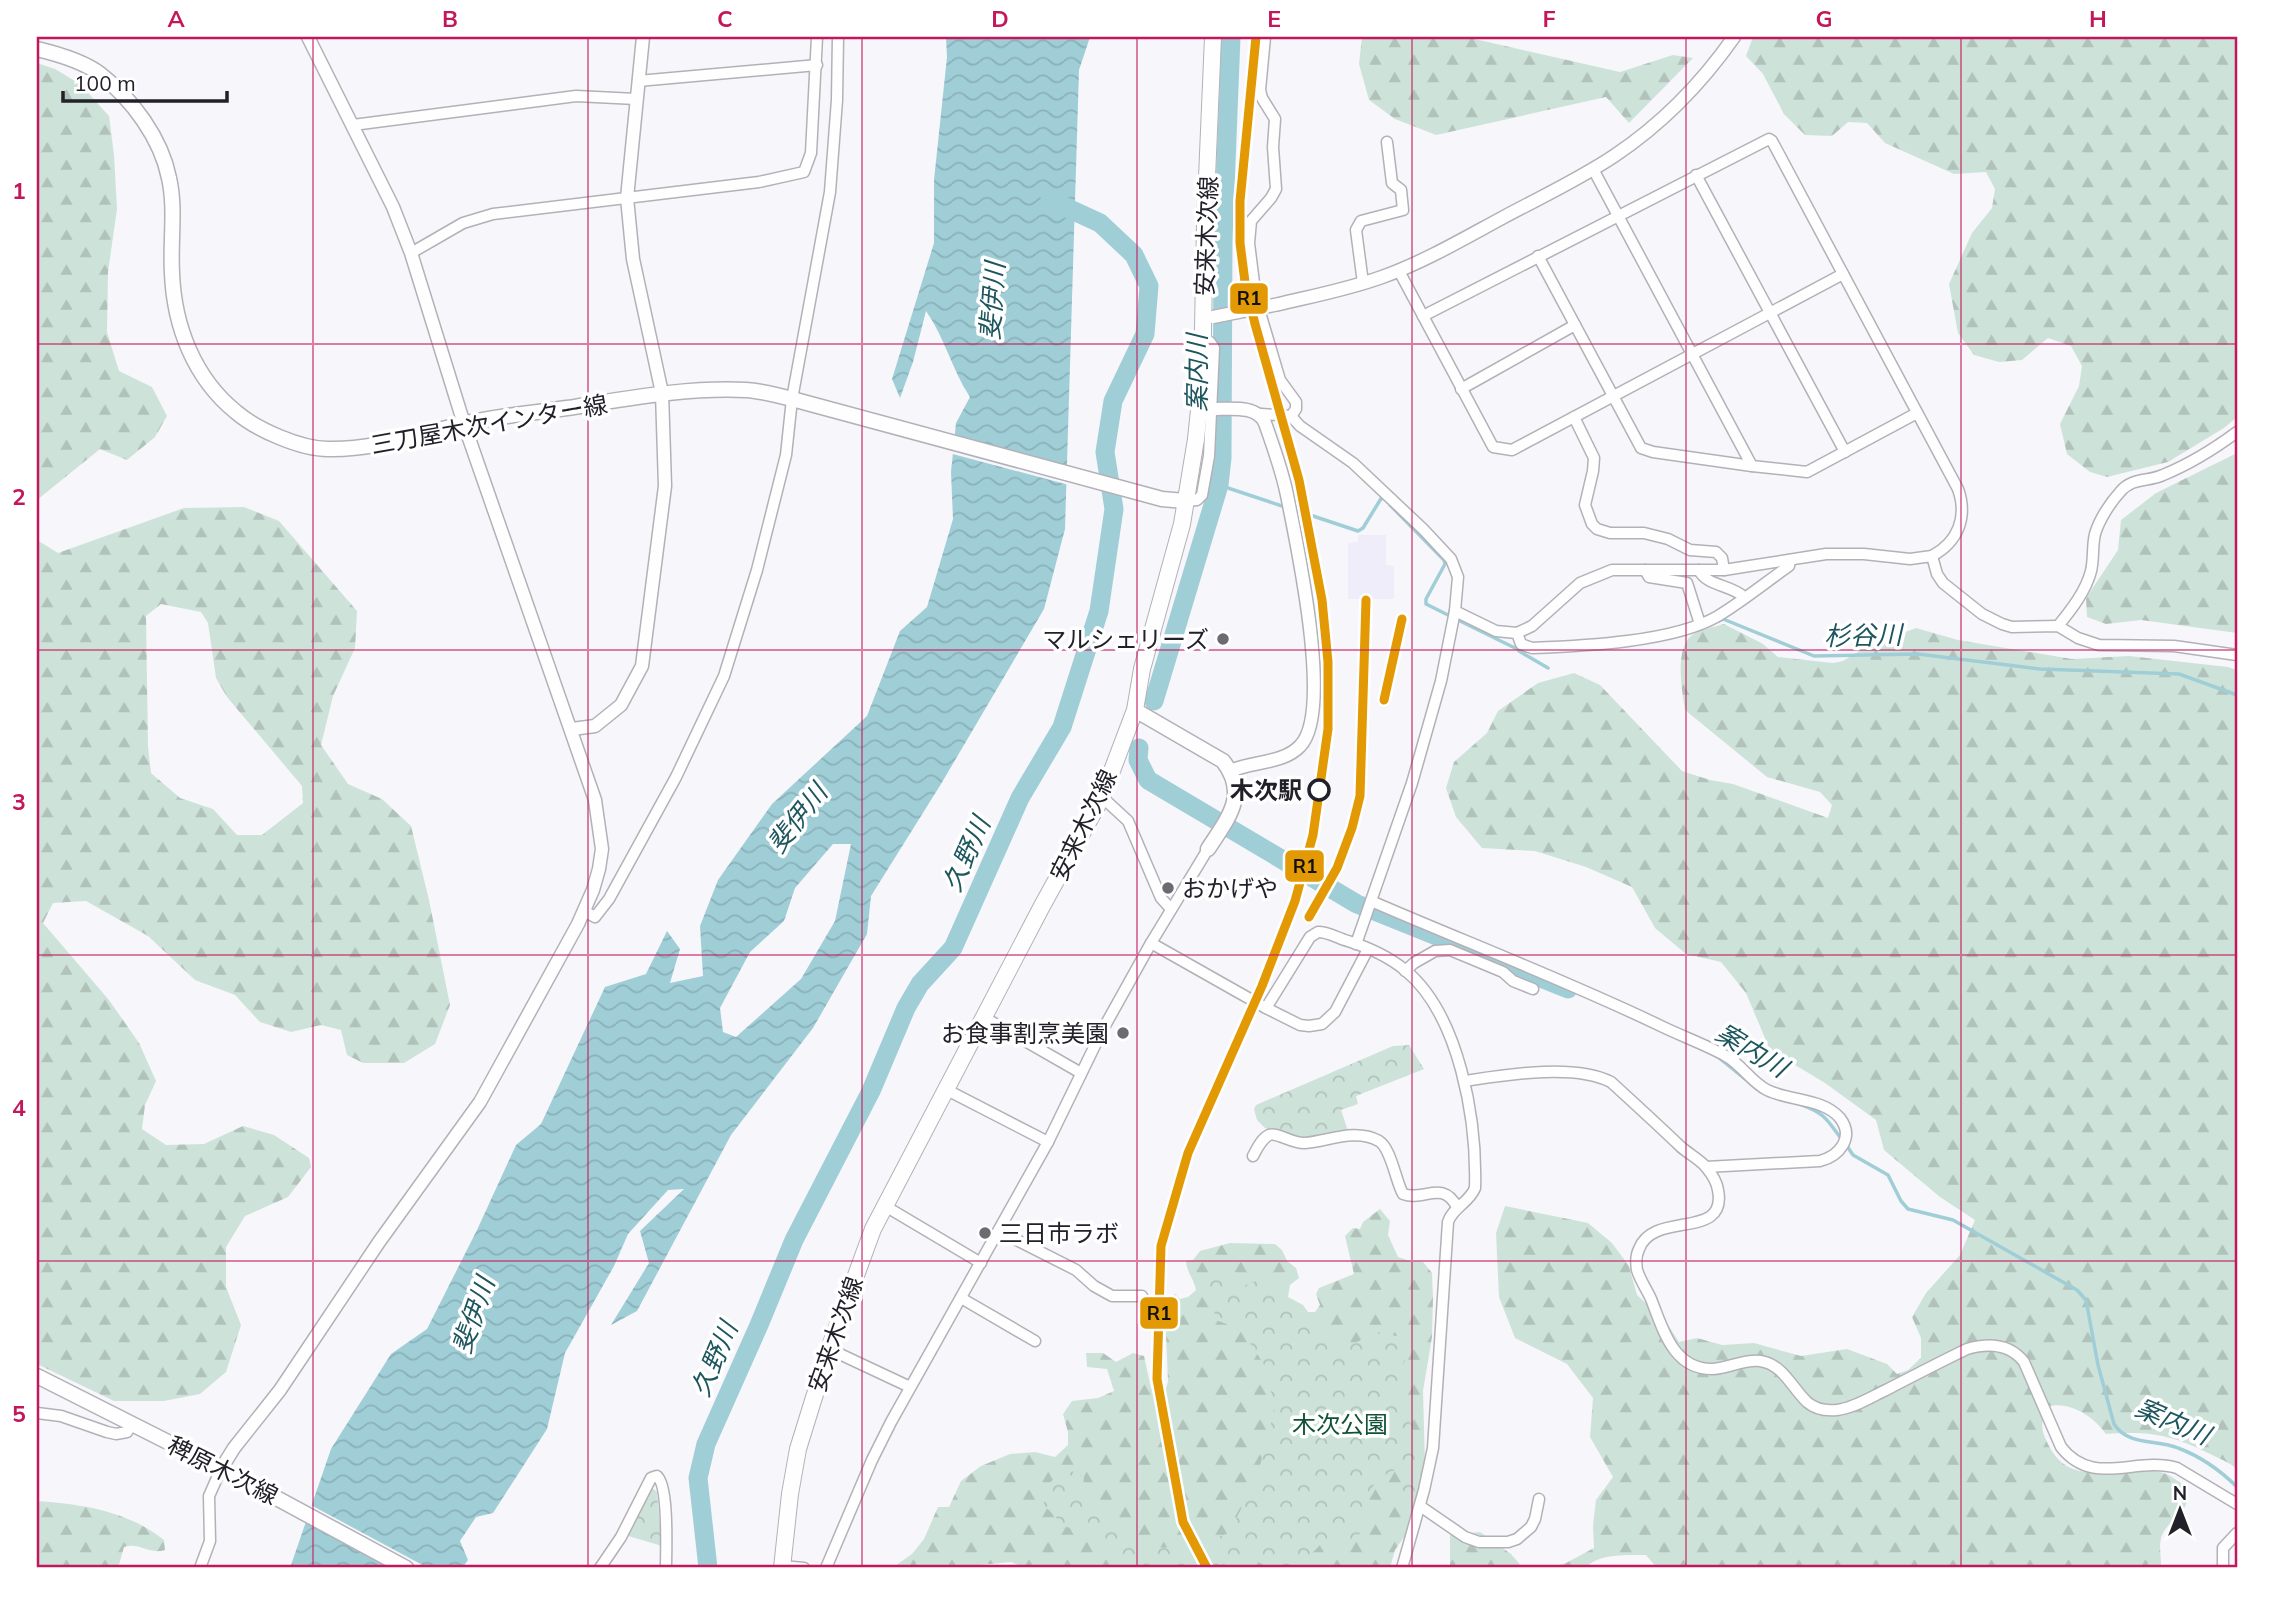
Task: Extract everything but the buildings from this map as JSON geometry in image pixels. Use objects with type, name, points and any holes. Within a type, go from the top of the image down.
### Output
[{"type":"main road","name":"安来木次線","points":[[782,1567],[798,1449],[858,1266],[885,1206],[1102,797],[1135,710],[1142,669],[1182,524],[1197,425],[1203,342],[1208,318],[1205,224],[1213,37]]},
{"type":"main road","name":"三刀屋木次インター線","points":[[37,49],[99,73],[122,94],[141,117],[159,145],[169,178],[172,272],[175,306],[182,336],[202,374],[236,413],[291,442],[325,449],[358,448],[464,424],[662,393],[748,390],[799,401],[1162,499],[1185,501]]},
{"type":"main road","points":[[1135,710],[1223,761],[1230,771],[1236,784],[1236,800],[1209,849]]},
{"type":"main road","name":"稗原木次線","points":[[37,1376],[245,1480],[407,1568]]},
{"type":"street","points":[[200,1568],[209,1541],[209,1496],[221,1469],[234,1448],[281,1390],[379,1242],[480,1102],[584,911],[600,869],[601,834],[595,800],[464,424],[411,253],[393,207],[354,125],[307,37]]},
{"type":"street","points":[[572,729],[595,726],[621,705],[642,666],[665,486],[662,393],[633,259],[627,198],[643,37]]},
{"type":"street","points":[[411,253],[463,223],[493,214],[759,181],[804,172],[811,153],[817,37]]},
{"type":"street","points":[[584,911],[595,917],[609,899],[676,777],[724,676],[757,570],[799,401],[802,354],[830,192],[837,100],[838,37]]},
{"type":"street","points":[[1265,37],[1260,90],[1275,119],[1273,147],[1276,189],[1251,221],[1249,243],[1256,299],[1276,368],[1282,384],[1296,402],[1296,410],[1291,416]]},
{"type":"street","points":[[1208,318],[1363,283],[1399,271],[1439,252],[1593,169],[1634,142],[1680,103],[1700,82],[1734,37]]},
{"type":"street","points":[[638,81],[817,65]]},
{"type":"street","points":[[354,125],[576,96],[636,99]]},
{"type":"street","points":[[1423,316],[1769,139],[1958,489],[1963,505],[1956,535],[1946,547],[1932,556],[1910,559],[1836,553],[1724,570],[1612,570],[1591,577],[1572,590],[1532,626],[1517,633],[1496,631],[1455,611]]},
{"type":"street","points":[[1363,283],[1357,225],[1362,221],[1403,210],[1401,190],[1392,183],[1387,142]]},
{"type":"street","points":[[1593,169],[1752,466]]},
{"type":"street","points":[[1696,175],[1845,452]]},
{"type":"street","points":[[1538,256],[1641,447],[1653,452],[1807,472],[1917,413]]},
{"type":"street","points":[[1399,271],[1493,447],[1512,450],[1843,274]]},
{"type":"street","points":[[1461,389],[1575,325]]},
{"type":"street","points":[[1185,501],[1198,500],[1204,491],[1220,409],[1214,348],[1210,342],[1203,342]]},
{"type":"street","points":[[1220,409],[1291,416],[1300,426],[1353,463],[1428,534],[1451,559],[1458,577],[1455,611],[1441,681],[1416,770],[1356,944]]},
{"type":"street","points":[[1230,771],[1240,766],[1284,757],[1299,748],[1308,733],[1313,709],[1314,684],[1307,605],[1286,492],[1261,414]]},
{"type":"street","points":[[1573,417],[1594,458],[1586,505],[1592,524],[1597,529],[1610,533],[1644,533],[1690,550],[1716,552],[1722,558],[1724,570]]},
{"type":"street","points":[[2058,626],[2079,598],[2088,580],[2095,535],[2119,493],[2133,482],[2159,477],[2172,471],[2208,452],[2237,432]]},
{"type":"street","points":[[1932,556],[1937,574],[1943,583],[1991,620],[2012,628],[2058,626],[2078,638],[2099,645],[2174,646],[2237,655]]},
{"type":"street","points":[[1517,633],[1518,641],[1525,647],[1554,647],[1641,638],[1675,631],[1717,617],[1789,566],[1790,560]]},
{"type":"street","points":[[1645,570],[1649,577],[1687,583],[1700,624]]},
{"type":"street","points":[[1699,570],[1704,578],[1744,597]]},
{"type":"street","points":[[1102,797],[1128,821],[1161,898],[1171,909]]},
{"type":"street","points":[[826,1568],[872,1460],[910,1387],[1048,1142],[1081,1073],[1151,943],[1209,849]]},
{"type":"street","points":[[1370,902],[1459,945],[1595,995],[1729,1057],[1767,1090],[1829,1110],[1841,1120],[1846,1136],[1841,1149],[1820,1161],[1706,1167]]},
{"type":"street","points":[[1266,1008],[1314,933],[1326,933],[1356,944],[1405,971],[1427,997],[1446,1027],[1465,1081],[1475,1188],[1471,1197],[1457,1207],[1448,1222],[1433,1448],[1402,1568]]},
{"type":"street","points":[[1151,943],[1300,1025],[1322,1024],[1335,1012],[1368,949]]},
{"type":"street","points":[[1405,971],[1435,951],[1459,945],[1513,981],[1533,989]]},
{"type":"street","points":[[985,1018],[1081,1073]]},
{"type":"street","points":[[1465,1081],[1525,1073],[1586,1074],[1602,1077],[1611,1082],[1706,1167],[1718,1190],[1714,1213],[1703,1221],[1659,1228],[1650,1233],[1637,1255],[1637,1270],[1663,1331],[1674,1351],[1685,1361],[1712,1369],[1742,1362],[1769,1363],[1788,1378],[1808,1403],[1825,1410],[1836,1410],[1865,1400],[1967,1349],[1979,1345],[2000,1346],[2017,1353],[2024,1362],[2061,1447],[2070,1459],[2083,1466],[2099,1469],[2121,1469],[2146,1464],[2177,1468],[2237,1504]]},
{"type":"street","points":[[947,1090],[1048,1142]]},
{"type":"street","points":[[1253,1156],[1262,1140],[1275,1134],[1292,1143],[1340,1136],[1379,1141],[1385,1148],[1403,1194],[1419,1196],[1434,1191],[1447,1196],[1457,1207]]},
{"type":"street","points":[[885,1206],[981,1263]]},
{"type":"street","points":[[999,1231],[1076,1270],[1094,1286],[1112,1296],[1142,1296]]},
{"type":"street","points":[[961,1298],[1035,1341]]},
{"type":"street","points":[[829,1349],[910,1387]]},
{"type":"street","points":[[37,1413],[61,1416],[117,1434],[127,1432],[132,1424]]},
{"type":"street","points":[[600,1568],[621,1537],[649,1482],[657,1476],[661,1480],[664,1494],[666,1568]]},
{"type":"street","points":[[1420,1506],[1473,1541],[1508,1542],[1517,1539],[1531,1527],[1539,1499]]},
{"type":"street","points":[[2223,1568],[2223,1548],[2237,1533]]},
{"type":"street","points":[[782,1567],[804,1568]]},
{"type":"shaded area","points":[[1358,535],[1386,535],[1386,565],[1394,566],[1394,599],[1348,599],[1348,543],[1358,542]]},
{"type":"green space","points":[[1362,37],[1466,37],[1620,72],[1673,55],[1693,58],[1629,123],[1606,97],[1436,135],[1395,119],[1369,100],[1359,64]]},
{"type":"green space","points":[[1753,37],[2237,37],[2237,417],[2224,428],[2168,462],[2107,477],[2090,472],[2067,454],[2060,424],[2079,386],[2082,366],[2071,346],[2048,338],[2022,360],[1999,362],[1974,355],[1958,333],[1949,284],[1972,233],[1992,208],[1995,189],[1986,172],[1954,174],[1885,143],[1867,123],[1848,122],[1832,136],[1805,135],[1784,114],[1763,74],[1746,56]]},
{"type":"green space","points":[[37,63],[55,69],[80,84],[109,116],[117,209],[108,272],[107,332],[119,371],[152,387],[167,416],[155,437],[127,460],[100,449],[37,500]]},
{"type":"green space","points":[[2237,453],[2237,633],[2141,620],[2106,624],[2087,617],[2086,598],[2118,550],[2121,520],[2156,493]]},
{"type":"green space","points":[[244,507],[279,521],[357,611],[355,648],[333,696],[321,745],[348,784],[382,799],[411,826],[450,1005],[435,1044],[404,1063],[363,1063],[347,1055],[341,1030],[321,1025],[291,1032],[260,1022],[235,995],[195,980],[148,936],[86,901],[53,903],[43,923],[109,1000],[139,1043],[156,1081],[145,1105],[142,1129],[166,1145],[204,1144],[243,1126],[274,1135],[309,1158],[311,1167],[288,1197],[245,1216],[226,1247],[226,1287],[241,1325],[226,1372],[200,1394],[164,1401],[114,1401],[37,1364],[37,540],[58,553],[184,508]],"holes":[[[161,604],[201,612],[208,623],[216,678],[227,697],[302,786],[303,803],[262,835],[237,835],[213,809],[180,798],[151,773],[148,747],[146,616]]]},
{"type":"green space","points":[[1724,624],[1763,644],[1778,657],[1833,663],[1916,628],[1958,640],[2072,659],[2129,656],[2237,670],[2237,1469],[2208,1453],[2170,1438],[2135,1433],[2106,1434],[2088,1416],[2065,1406],[2049,1406],[2042,1426],[2049,1446],[2060,1461],[2074,1469],[2090,1472],[2157,1471],[2181,1483],[2186,1491],[2186,1505],[2161,1536],[2161,1565],[2158,1568],[1657,1568],[1646,1555],[1630,1555],[1605,1557],[1585,1568],[1549,1568],[1566,1563],[1594,1548],[1596,1500],[1613,1477],[1590,1437],[1593,1398],[1567,1364],[1515,1338],[1499,1297],[1496,1233],[1505,1206],[1588,1223],[1612,1243],[1629,1266],[1637,1295],[1666,1322],[1679,1342],[1697,1338],[1722,1345],[1754,1343],[1801,1356],[1847,1349],[1887,1364],[1897,1374],[1908,1370],[1921,1358],[1921,1338],[1912,1317],[1926,1293],[1960,1255],[1975,1220],[1940,1197],[1884,1150],[1876,1120],[1825,1083],[1770,1050],[1746,993],[1721,962],[1686,954],[1655,928],[1632,887],[1586,867],[1535,851],[1482,848],[1456,817],[1446,788],[1454,762],[1487,733],[1498,711],[1538,683],[1574,673],[1600,685],[1682,771],[1733,784],[1828,818],[1832,805],[1820,792],[1767,777],[1685,710],[1681,660],[1686,641],[1695,633]]},
{"type":"green space","points":[[1409,1045],[1424,1069],[1356,1096],[1358,1104],[1341,1110],[1348,1131],[1307,1140],[1293,1140],[1265,1128],[1257,1120],[1254,1109],[1256,1105],[1393,1046]]},
{"type":"green space","points":[[1380,1209],[1390,1221],[1388,1235],[1398,1257],[1423,1262],[1432,1273],[1433,1298],[1432,1337],[1423,1391],[1425,1465],[1422,1484],[1407,1533],[1395,1550],[1390,1568],[1025,1568],[1011,1562],[969,1568],[892,1568],[912,1554],[924,1539],[938,1507],[949,1507],[961,1481],[981,1466],[1010,1454],[1035,1452],[1055,1457],[1068,1445],[1063,1414],[1072,1401],[1098,1398],[1114,1391],[1107,1369],[1087,1367],[1086,1353],[1103,1353],[1116,1362],[1133,1353],[1144,1356],[1151,1388],[1156,1397],[1164,1395],[1168,1382],[1165,1308],[1169,1297],[1175,1294],[1180,1299],[1188,1297],[1196,1290],[1186,1261],[1193,1260],[1200,1251],[1230,1243],[1275,1244],[1282,1250],[1287,1261],[1296,1268],[1299,1278],[1290,1285],[1288,1297],[1303,1305],[1308,1312],[1315,1312],[1320,1305],[1316,1294],[1319,1288],[1354,1274],[1345,1236],[1353,1228],[1360,1229],[1363,1222]]},
{"type":"green space","name":"木次公園","points":[[1220,1257],[1235,1289],[1261,1279],[1277,1296],[1348,1346],[1378,1332],[1401,1337],[1410,1353],[1401,1367],[1400,1389],[1423,1465],[1413,1509],[1406,1505],[1399,1469],[1388,1473],[1374,1484],[1368,1500],[1366,1529],[1344,1546],[1320,1545],[1298,1568],[1270,1568],[1248,1557],[1210,1568],[1141,1568],[1123,1562],[1088,1534],[1064,1526],[1044,1505],[1046,1489],[1063,1471],[1078,1472],[1084,1478],[1082,1491],[1121,1520],[1144,1544],[1152,1547],[1187,1545],[1229,1533],[1257,1477],[1275,1408],[1265,1366],[1252,1346],[1239,1329],[1216,1320],[1209,1274],[1212,1259]]},
{"type":"green space","points":[[651,1487],[657,1492],[662,1546],[625,1535]]},
{"type":"green space","points":[[37,1501],[87,1507],[120,1516],[164,1540],[165,1550],[124,1547],[118,1568],[37,1568]]},
{"type":"green space","points":[[1480,1532],[1511,1554],[1523,1568],[1450,1568],[1450,1535]]},
{"type":"water","name":"斐伊川","points":[[946,37],[1090,37],[1079,70],[1065,529],[1044,609],[941,784],[871,896],[867,934],[813,1028],[731,1135],[637,1311],[611,1325],[649,1263],[640,1231],[684,1189],[668,1190],[628,1234],[614,1266],[565,1353],[547,1429],[493,1513],[476,1517],[460,1541],[468,1560],[462,1568],[290,1568],[331,1449],[391,1354],[427,1329],[516,1145],[541,1124],[605,987],[646,974],[667,931],[680,949],[670,983],[703,976],[700,926],[718,880],[772,804],[867,716],[900,631],[927,607],[953,519],[951,472],[956,423],[970,397],[926,311],[913,362],[900,398],[892,379],[934,243],[934,180],[947,57]],"holes":[[[833,844],[851,844],[835,921],[801,979],[736,1037],[723,1032],[720,1008],[750,952],[784,921],[795,888]]]},
{"type":"pier","points":[[951,435],[1070,467],[1069,485],[949,453]]},
{"type":"pier","points":[[309,1504],[428,1568],[392,1568],[303,1520]]},
{"type":"waterway","name":"案内川","points":[[1154,701],[1219,485],[1222,458],[1223,239],[1231,37]]},
{"type":"waterway","name":"久野川","points":[[708,1568],[698,1478],[706,1444],[794,1240],[871,1091],[906,1008],[920,984],[953,948],[1020,798],[1062,727],[1099,611],[1114,509],[1105,452],[1113,401],[1145,334],[1149,286],[1134,255],[1100,223],[1050,200]]},
{"type":"waterway","name":"杉谷川","points":[[1219,485],[1288,508]]},
{"type":"waterway","name":"杉谷川","points":[[1295,510],[1358,531],[1363,528],[1382,497],[1384,499]]},
{"type":"waterway","name":"杉谷川","points":[[1390,505],[1444,560],[1445,564],[1426,599],[1426,604],[1448,615]]},
{"type":"waterway","name":"杉谷川","points":[[1719,621],[1723,619],[1814,656],[1918,654],[2040,669],[2179,674],[2237,695]]},
{"type":"waterway","name":"杉谷川","points":[[1460,621],[1526,651]]},
{"type":"waterway","points":[[1519,651],[1548,668]]},
{"type":"waterway","name":"案内川","points":[[1139,748],[1138,760],[1148,780],[1357,904],[1568,989]]},
{"type":"waterway","name":"案内川","points":[[1718,1057],[1745,1079]]},
{"type":"waterway","name":"案内川","points":[[1802,1105],[1821,1115],[1842,1140]]},
{"type":"waterway","name":"案内川","points":[[1847,1146],[1853,1155],[1888,1175],[1908,1209],[1953,1220],[2077,1290],[2086,1300],[2098,1365],[2114,1424],[2127,1436],[2170,1445],[2195,1455],[2217,1469],[2237,1487]]},
{"type":"transit line","name":"R1","points":[[1207,1568],[1183,1522],[1157,1379],[1161,1246],[1188,1153],[1262,986],[1295,901],[1313,835],[1328,729],[1328,662],[1322,600],[1299,480],[1255,324],[1245,282],[1240,243],[1240,201],[1256,37]]},
{"type":"transit line","name":"R1","points":[[1309,917],[1337,868],[1352,828],[1360,796],[1366,600]]},
{"type":"transit line","name":"R1","points":[[1384,700],[1402,619]]},
{"type":"place","name":"マルシェリーズ","points":[[1223,639]]},
{"type":"place","name":"木次駅","points":[[1319,790]]},
{"type":"place","name":"おかげや","points":[[1168,888]]},
{"type":"place","name":"お食事割烹美園","points":[[1123,1033]]},
{"type":"place","name":"三日市ラボ","points":[[985,1233]]}]
